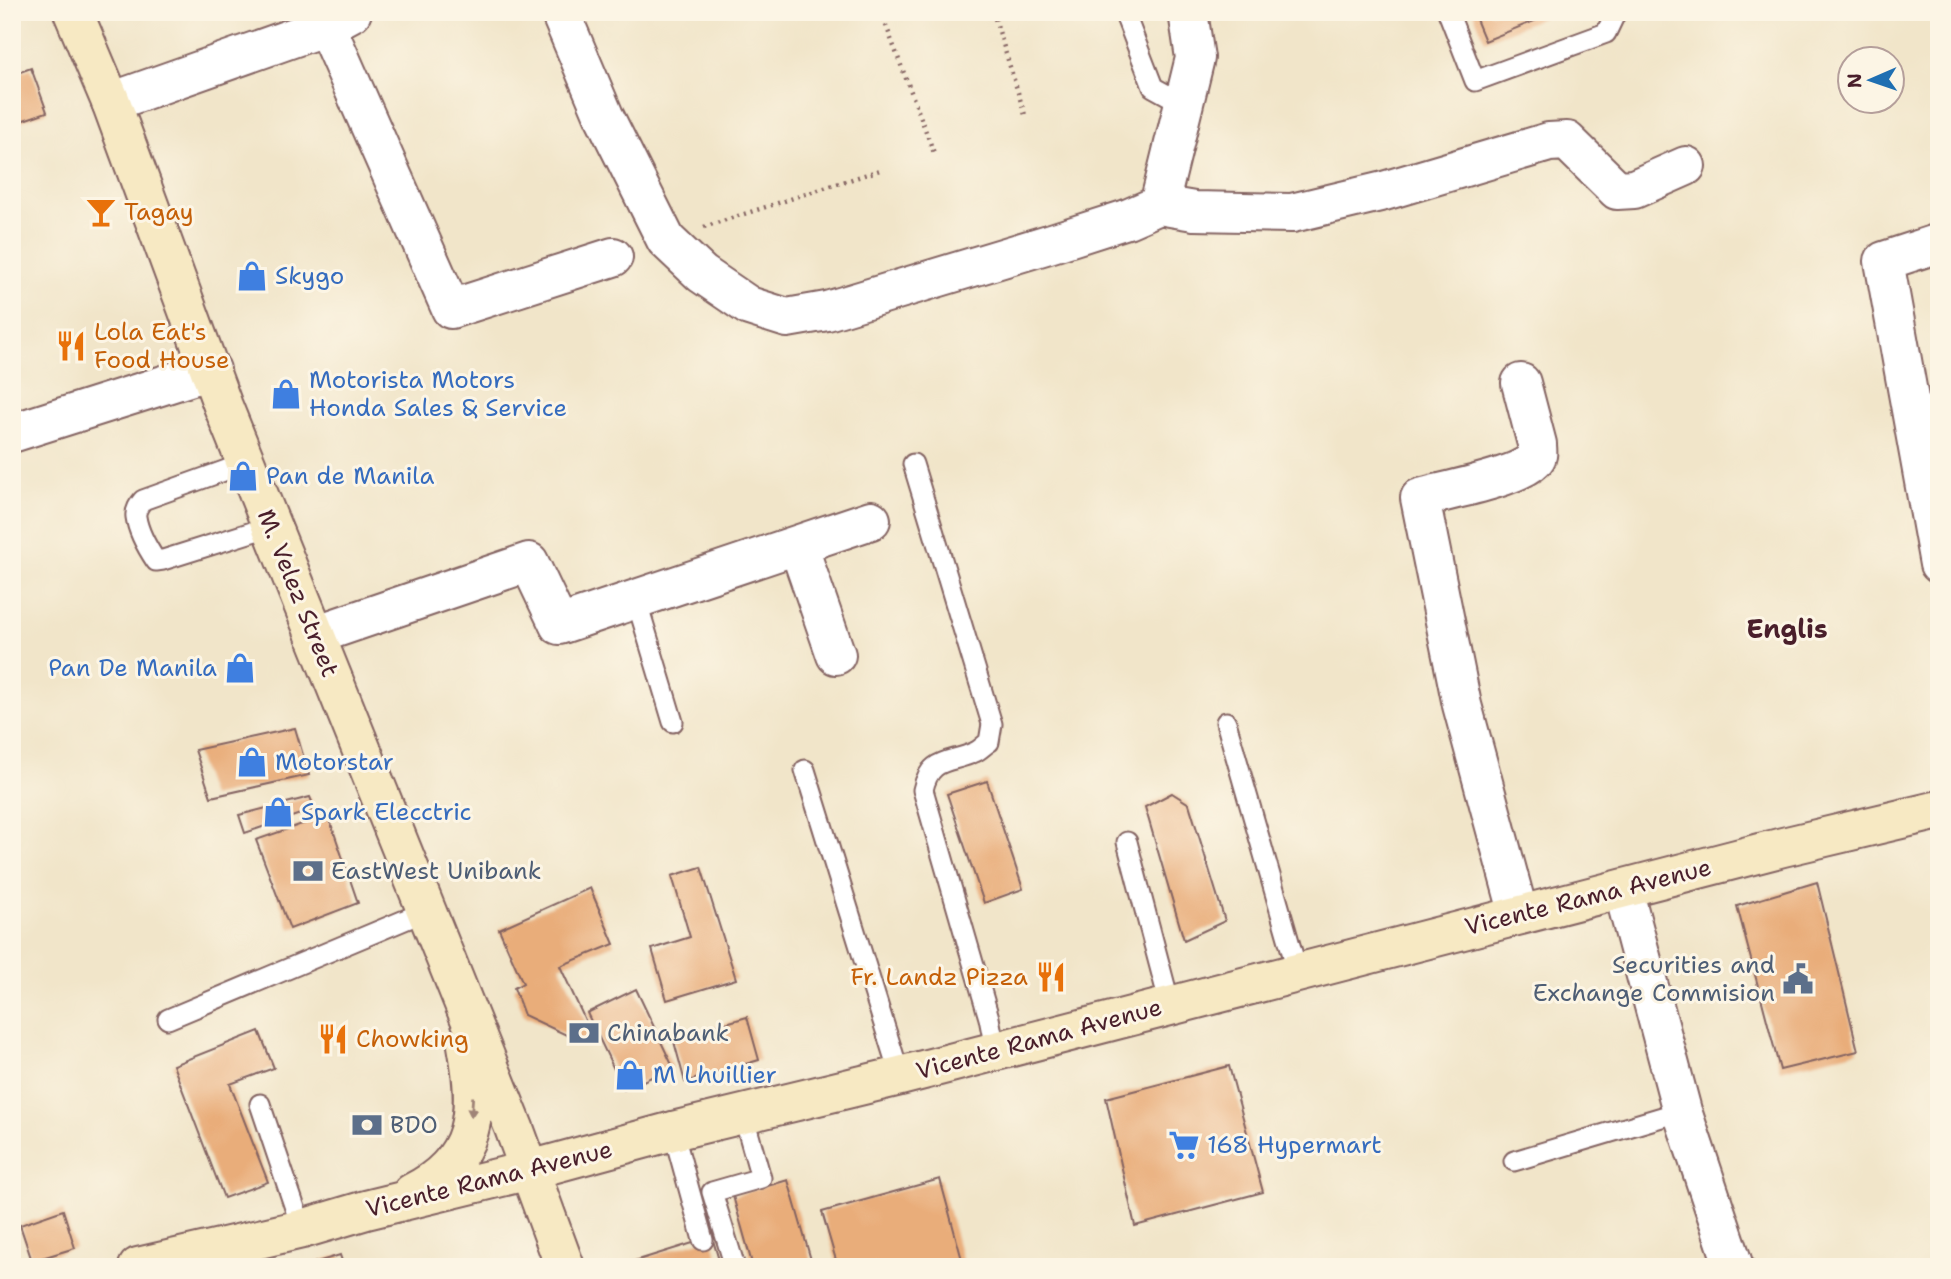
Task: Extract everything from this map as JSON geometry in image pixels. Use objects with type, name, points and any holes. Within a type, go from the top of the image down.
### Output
[{"type":"main road","name":"M. Velez Street","points":[[73,12],[111,102],[246,463],[530,1170],[565,1267]]},
{"type":"main road","name":"Vicente Rama Avenue","points":[[138,1267],[302,1229],[673,1130],[900,1076],[995,1049],[1783,847],[1939,810]]},
{"type":"main road","points":[[366,1210],[397,1200],[428,1184],[448,1169],[467,1138],[472,1083],[457,991]]},
{"type":"street","points":[[560,12],[604,117],[666,240],[702,274],[749,306],[787,318],[827,311],[1052,243],[1127,219],[1159,205],[1194,211],[1292,213],[1384,191],[1549,142],[1567,141],[1618,190],[1634,188],[1686,166]]},
{"type":"street","points":[[1159,205],[1195,58],[1195,18]]},
{"type":"street","points":[[111,102],[339,19],[451,309],[613,257]]},
{"type":"street","points":[[1939,243],[1884,261],[1939,564]]},
{"type":"street","points":[[12,433],[211,370]]},
{"type":"street","points":[[1519,915],[1462,705],[1420,498],[1519,470],[1534,460],[1538,454],[1537,444],[1521,383]]},
{"type":"street","points":[[315,635],[529,562],[559,625],[871,520]]},
{"type":"street","points":[[798,545],[836,655]]},
{"type":"street","points":[[1623,889],[1682,1111],[1734,1267]]},
{"type":"lane","points":[[1124,12],[1153,87],[1182,103]]},
{"type":"lane","points":[[1448,12],[1475,81],[1606,33],[1616,12]]},
{"type":"lane","points":[[246,463],[143,500],[136,516],[149,552],[156,561],[163,560],[271,526]]},
{"type":"lane","points":[[913,464],[992,724],[989,742],[976,752],[941,762],[926,776],[923,790],[989,1018],[995,1049]]},
{"type":"lane","points":[[636,598],[673,722]]},
{"type":"lane","points":[[1226,723],[1298,972]]},
{"type":"lane","points":[[805,770],[900,1076]]},
{"type":"lane","points":[[1127,842],[1170,1005]]},
{"type":"lane","points":[[168,1019],[426,911]]},
{"type":"lane","points":[[260,1104],[302,1229]]},
{"type":"lane","points":[[1514,1161],[1682,1111]]},
{"type":"lane","points":[[735,1267],[712,1192],[761,1178],[743,1114]]},
{"type":"lane","points":[[673,1130],[703,1240]]},
{"type":"path","points":[[881,12],[934,153]]},
{"type":"path","points":[[993,12],[1025,115]]},
{"type":"path","points":[[666,240],[883,169]]},
{"type":"building","points":[[1473,12],[1556,12],[1485,41]]},
{"type":"building","points":[[31,68],[47,112],[12,124],[12,75]]},
{"type":"building","name":"Motorstar","points":[[295,728],[309,775],[211,797],[195,750]]},
{"type":"building","points":[[987,781],[1023,889],[984,903],[947,794]]},
{"type":"building","points":[[1172,793],[1189,804],[1225,921],[1184,940],[1145,807]]},
{"type":"building","name":"Spark Elecctric","points":[[310,797],[315,809],[245,833],[239,815]]},
{"type":"building","name":"EastWest Unibank","points":[[328,815],[358,903],[290,929],[256,840]]},
{"type":"building","points":[[701,867],[736,979],[667,1000],[652,949],[690,937],[672,876]]},
{"type":"building","name":"Securities and Exchange Commision","points":[[1817,882],[1858,1051],[1780,1070],[1737,906]]},
{"type":"building","points":[[590,888],[614,944],[560,966],[592,1035],[579,1041],[524,1015],[514,988],[523,983],[499,929]]},
{"type":"building","points":[[636,989],[673,1067],[624,1090],[587,1013]]},
{"type":"building","points":[[747,1017],[759,1060],[685,1082],[673,1038]]},
{"type":"building","points":[[259,1031],[274,1068],[230,1084],[268,1182],[224,1198],[173,1065]]},
{"type":"building","name":"168 Hypermart","points":[[1229,1066],[1263,1192],[1135,1226],[1106,1098]]},
{"type":"building","points":[[940,1179],[964,1267],[838,1267],[822,1212]]},
{"type":"building","points":[[788,1180],[813,1267],[753,1267],[733,1196]]},
{"type":"building","points":[[63,1210],[75,1248],[32,1261],[20,1225]]},
{"type":"building","points":[[712,1237],[721,1267],[636,1267],[635,1261]]},
{"type":"building","points":[[340,1255],[344,1267],[304,1267],[304,1266]]},
{"type":"place","name":"Tagay","points":[[101,212]]},
{"type":"place","name":"Skygo","points":[[252,276]]},
{"type":"place","name":"Lola Eat's Food House","points":[[71,346]]},
{"type":"place","name":"Motorista Motors Honda Sales & Service","points":[[286,394]]},
{"type":"place","name":"Pan de Manila","points":[[243,476]]},
{"type":"place","name":"Pan De Manila","points":[[240,668]]},
{"type":"place","name":"Motorstar","points":[[252,762]]},
{"type":"place","name":"Spark Elecctric","points":[[278,812]]},
{"type":"place","name":"EastWest Unibank","points":[[308,871]]},
{"type":"place","name":"Fr. Landz Pizza","points":[[1051,977]]},
{"type":"place","name":"Securities and Exchange Commision","points":[[1798,979]]},
{"type":"place","name":"Chinabank","points":[[584,1033]]},
{"type":"place","name":"Chowking","points":[[333,1039]]},
{"type":"place","name":"M Lhuillier","points":[[630,1075]]},
{"type":"place","name":"BDO","points":[[367,1125]]},
{"type":"place","name":"168 Hypermart","points":[[1184,1145]]},
{"type":"district","name":"Englis","points":[[1787,628]]}]
